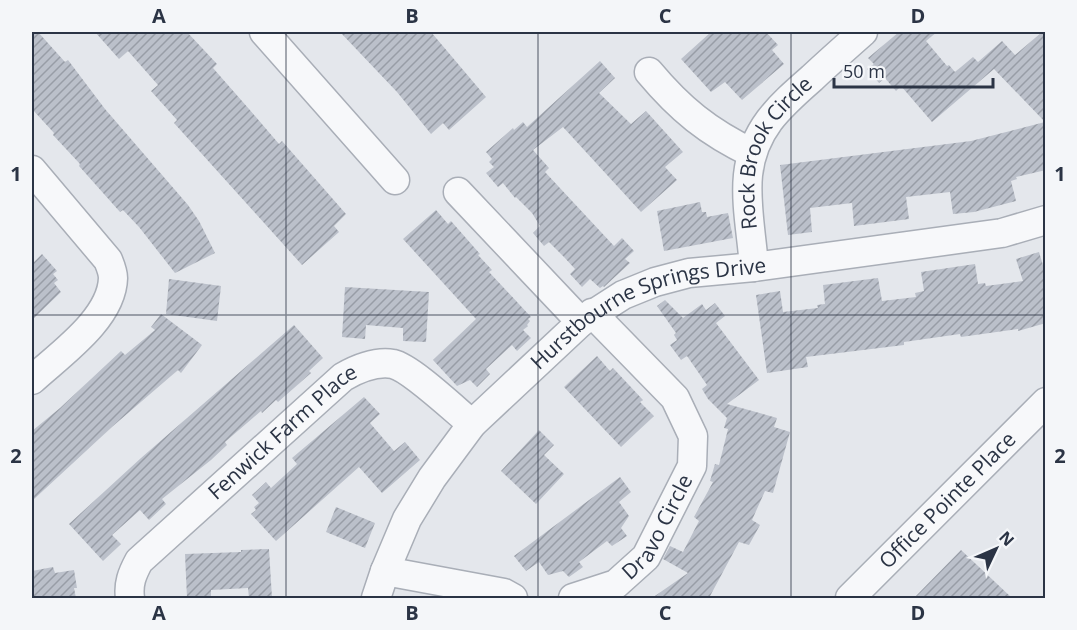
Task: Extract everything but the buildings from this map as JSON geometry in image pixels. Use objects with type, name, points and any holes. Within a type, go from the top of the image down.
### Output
[{"type":"street","points":[[264,32],[395,180]]},
{"type":"street","name":"Rock Brook Circle","points":[[754,267],[747,192],[752,153],[763,129],[777,109],[863,32]]},
{"type":"street","points":[[649,72],[670,97],[694,119],[723,139],[752,153]]},
{"type":"street","points":[[32,170],[108,260],[113,277],[110,296],[90,327],[32,380]]},
{"type":"street","name":"Dravo Circle","points":[[458,192],[587,317],[675,398],[693,436],[692,466],[646,556],[616,584],[573,598]]},
{"type":"street","name":"Hurstbourne Springs Drive","points":[[376,598],[407,519],[432,478],[472,424],[587,317],[623,295],[655,282],[689,273],[754,267],[1002,233],[1046,220]]},
{"type":"street","name":"Fenwick Farm Place","points":[[130,598],[129,588],[132,574],[139,561],[343,377],[358,369],[393,364],[407,371],[472,424]]},
{"type":"street","name":"Office Pointe Place","points":[[850,598],[1046,402]]},
{"type":"street","points":[[385,571],[504,593],[513,598]]}]
